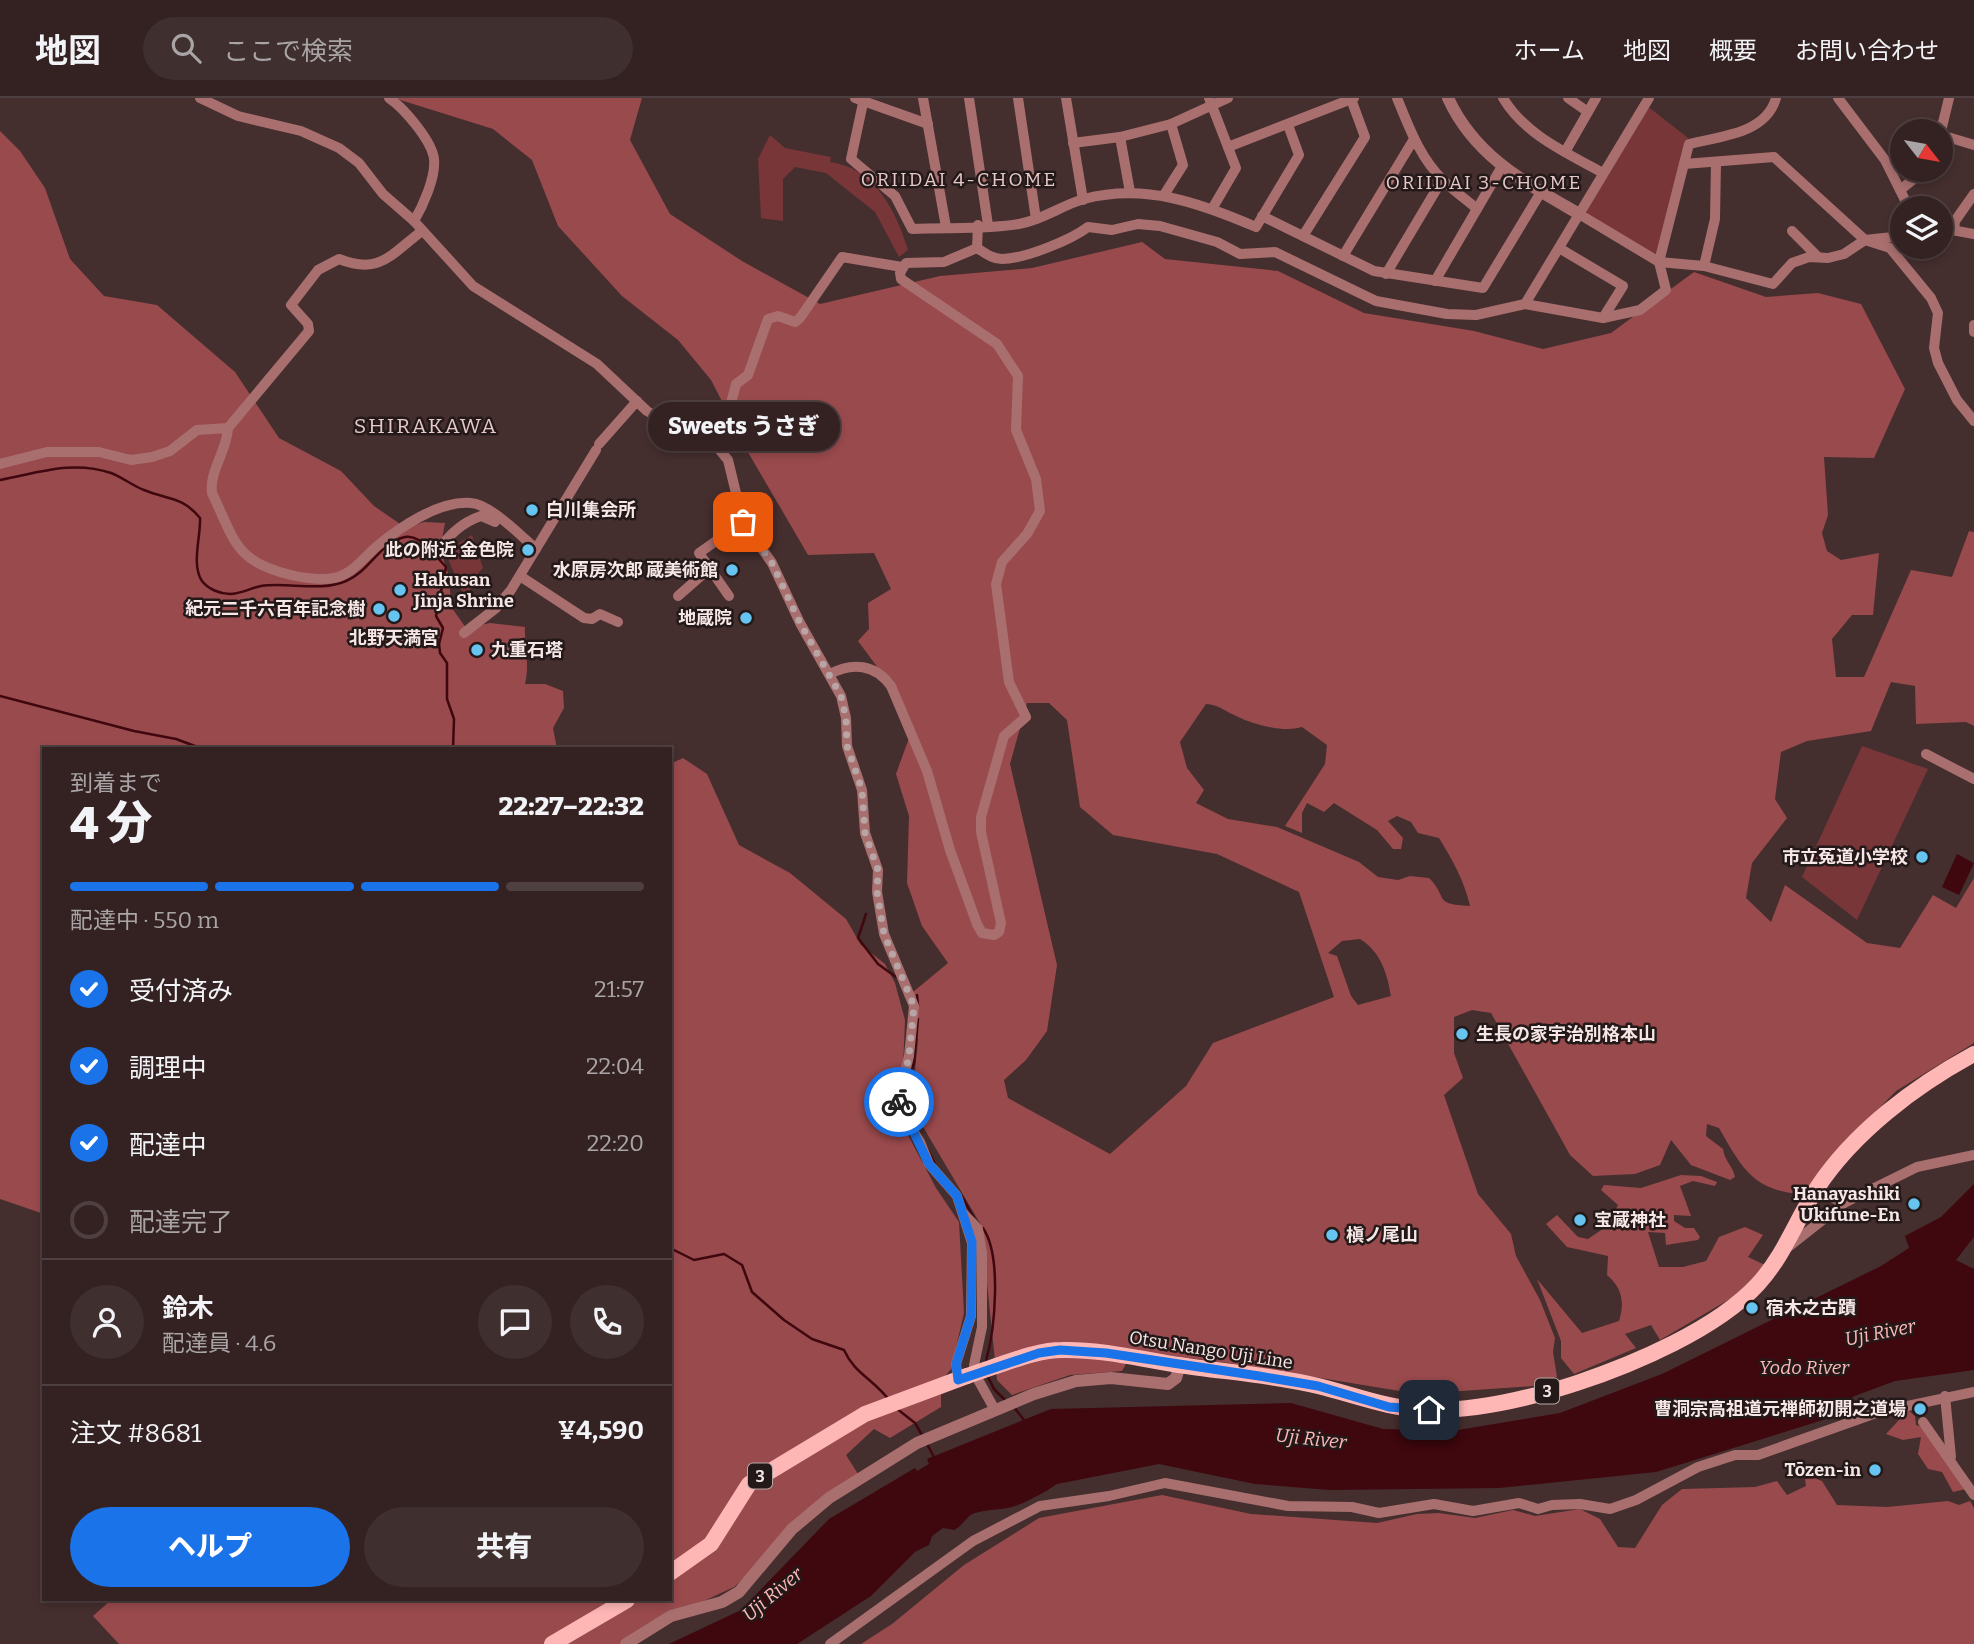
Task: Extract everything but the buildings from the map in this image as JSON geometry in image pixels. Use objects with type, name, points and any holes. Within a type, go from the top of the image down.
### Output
[{"type":"main road","name":"Otsu Nango Uji Line","points":[[672,1572],[711,1544],[749,1483],[838,1429],[877,1410],[962,1378],[996,1366],[1060,1350],[1106,1353],[1318,1386],[1389,1407],[1429,1410],[1489,1404],[1577,1383],[1687,1335],[1733,1306],[1757,1286],[1784,1249],[1816,1190],[1837,1161],[1880,1120],[1937,1074],[1974,1054]]},
{"type":"main road","points":[[552,1644],[625,1601]]},
{"type":"street","points":[[200,98],[238,116],[301,131],[340,148],[359,163],[383,194],[414,221],[473,286],[597,364],[661,419],[702,433],[720,446],[728,460],[743,522],[772,563],[800,623],[841,696],[846,718],[847,746],[862,790],[865,833],[878,870],[877,892],[884,934],[914,1006],[909,1056],[898,1099],[929,1164],[957,1196],[972,1242],[971,1316],[956,1364],[962,1378]]},
{"type":"street","points":[[389,98],[402,107],[432,150],[434,161],[414,221]]},
{"type":"street","points":[[923,98],[946,227]]},
{"type":"street","points":[[969,98],[983,225],[977,248]]},
{"type":"street","points":[[1018,98],[1036,219]]},
{"type":"street","points":[[1066,98],[1083,200]]},
{"type":"street","points":[[1073,143],[1120,137],[1171,124],[1210,101],[1228,98]]},
{"type":"street","points":[[1228,147],[1353,98],[1365,137],[1303,236]]},
{"type":"street","points":[[1397,98],[1413,139],[1442,180],[1477,209]]},
{"type":"street","points":[[1448,98],[1470,137],[1501,168],[1659,262],[1704,266],[1773,284],[1792,263],[1844,254],[1865,240],[1890,238]]},
{"type":"street","points":[[1503,98],[1524,124],[1565,152],[1603,173]]},
{"type":"street","points":[[1568,98],[1588,112]]},
{"type":"street","points":[[1565,152],[1596,98]]},
{"type":"street","points":[[1525,304],[1648,98]]},
{"type":"street","points":[[977,248],[993,258],[1003,259],[1073,239],[1088,227],[1112,230],[1138,224],[1217,242],[1240,254],[1275,252],[1376,301],[1466,314],[1525,304],[1603,318],[1640,310],[1666,290],[1659,262],[1689,144],[1751,129],[1773,106],[1776,98]]},
{"type":"street","points":[[1838,98],[1885,160],[1903,196]]},
{"type":"street","points":[[1945,119],[1950,98]]},
{"type":"street","points":[[928,124],[859,101],[851,159],[895,196],[912,229],[1019,224],[1083,200],[1130,192],[1164,195],[1212,209],[1255,228],[1299,155],[1287,124]]},
{"type":"street","points":[[1210,101],[1236,167],[1212,209]]},
{"type":"street","points":[[1164,195],[1183,164],[1171,124]]},
{"type":"street","points":[[1120,137],[1130,192]]},
{"type":"street","points":[[1953,137],[1974,145]]},
{"type":"street","points":[[1343,256],[1413,139]]},
{"type":"street","points":[[1684,164],[1774,158],[1865,240],[1890,248],[1931,298],[1938,313],[1934,348],[1938,363],[1958,400],[1974,421]]},
{"type":"street","points":[[1704,266],[1715,219],[1716,162]]},
{"type":"street","points":[[1435,281],[1501,168]]},
{"type":"street","points":[[1386,274],[1442,180]]},
{"type":"street","points":[[1900,190],[1910,182]]},
{"type":"street","points":[[1262,216],[1386,274],[1483,288],[1541,192]]},
{"type":"street","points":[[1974,194],[1955,221],[1954,230],[1974,234]]},
{"type":"street","points":[[422,231],[380,262],[367,267],[339,260],[318,270],[291,305],[308,324],[309,331],[228,428],[227,444],[211,482],[212,493],[246,558],[268,570],[303,578],[335,578],[350,571],[378,546],[409,524],[448,505],[472,502],[485,508],[536,548]]},
{"type":"street","points":[[1792,231],[1818,257]]},
{"type":"street","points":[[830,674],[843,667],[860,665],[885,677],[891,686],[927,771],[950,850],[978,924],[982,933],[994,935],[999,932],[1001,923],[981,832],[981,817],[1004,736],[1026,717],[1009,682],[996,584],[1002,562],[1036,521],[1040,511],[1039,489],[1016,430],[1020,384],[1005,353],[933,298],[901,279],[902,267],[906,263],[944,262],[977,248]]},
{"type":"street","points":[[1559,248],[1623,286],[1603,318]]},
{"type":"street","points":[[702,433],[708,423],[731,403],[736,384],[748,375],[768,319],[778,316],[795,322],[800,318],[842,257],[902,267]]},
{"type":"street","points":[[1974,325],[1974,332]]},
{"type":"street","points":[[464,633],[496,608],[520,576],[597,447],[637,401]]},
{"type":"street","points":[[0,464],[47,452],[99,452],[131,460],[152,457],[170,451],[197,430],[228,428]]},
{"type":"street","points":[[435,553],[456,528],[481,516],[526,540]]},
{"type":"street","points":[[729,596],[699,553],[743,522]]},
{"type":"street","points":[[678,596],[709,568]]},
{"type":"street","points":[[520,576],[584,618],[600,614],[618,622]]},
{"type":"street","points":[[1926,754],[1974,779]]},
{"type":"street","points":[[1784,1249],[1789,1248],[1844,1203],[1894,1176],[1917,1167],[1974,1155]]},
{"type":"street","points":[[1816,1190],[1844,1203]]},
{"type":"street","points":[[963,1213],[978,1229],[982,1253],[982,1326],[974,1365],[976,1376],[999,1408]]},
{"type":"street","points":[[626,1644],[671,1616],[722,1602],[739,1592],[792,1529],[820,1506],[917,1443],[999,1408],[1076,1381],[1111,1378],[1168,1384],[1176,1378],[1180,1365]]},
{"type":"street","points":[[830,1644],[973,1541],[1040,1506],[1165,1483],[1288,1506],[1352,1507],[1379,1513],[1434,1504],[1473,1511],[1519,1503],[1538,1509],[1552,1505],[1580,1504],[1610,1509],[1636,1500],[1698,1467],[1735,1455],[1758,1455],[1879,1412],[1974,1392]]},
{"type":"street","points":[[1945,1396],[1952,1461]]},
{"type":"street","points":[[1912,1406],[1974,1495]]},
{"type":"shaded area","points":[[394,98],[642,98],[630,140],[670,214],[742,261],[820,304],[940,276],[1032,268],[1142,242],[1165,259],[1278,271],[1364,313],[1474,331],[1543,349],[1611,333],[1694,272],[1766,297],[1818,293],[1861,304],[1905,389],[1874,458],[1824,457],[1828,515],[1822,533],[1827,551],[1841,560],[1879,553],[1873,615],[1852,615],[1832,639],[1836,677],[1864,677],[1911,570],[1952,577],[1969,531],[1974,532],[1974,726],[1966,722],[1916,724],[1915,686],[1891,682],[1871,731],[1807,741],[1781,752],[1775,799],[1787,818],[1752,863],[1746,898],[1771,922],[1785,885],[1867,943],[1900,948],[1933,895],[1956,908],[1974,878],[1974,1043],[1896,1091],[1836,1152],[1802,1194],[1785,1192],[1760,1182],[1742,1166],[1719,1128],[1707,1124],[1706,1136],[1723,1149],[1734,1173],[1735,1177],[1730,1180],[1691,1165],[1671,1140],[1660,1165],[1635,1174],[1593,1176],[1570,1155],[1491,1013],[1472,1010],[1454,1017],[1454,1053],[1463,1078],[1444,1095],[1478,1194],[1511,1234],[1516,1256],[1540,1300],[1555,1338],[1553,1352],[1557,1377],[1533,1386],[1418,1394],[1228,1363],[1133,1351],[1122,1371],[1070,1375],[1012,1395],[997,1380],[981,1225],[919,1120],[912,1101],[918,1040],[913,992],[948,963],[922,926],[907,883],[909,816],[896,774],[913,727],[893,680],[878,668],[858,641],[869,629],[868,603],[891,589],[874,553],[808,555],[749,454],[711,380],[678,340],[622,296],[558,226],[532,160],[493,129]],"holes":[[[1027,703],[1049,703],[1067,720],[1080,807],[1113,835],[1217,854],[1299,892],[1334,997],[1213,1043],[1186,1086],[1110,1154],[1008,1098],[1004,1080],[1026,1060],[1047,1031],[1057,965],[1010,764]],[[1206,704],[1217,706],[1257,724],[1285,729],[1302,727],[1327,745],[1325,764],[1285,826],[1302,833],[1302,813],[1307,803],[1324,812],[1334,803],[1377,830],[1393,849],[1401,849],[1403,838],[1388,821],[1397,816],[1411,822],[1418,833],[1439,838],[1458,871],[1470,906],[1446,902],[1429,878],[1410,876],[1398,880],[1378,877],[1359,862],[1277,827],[1228,819],[1196,803],[1204,790],[1187,768],[1180,742]],[[1360,939],[1373,950],[1385,971],[1391,996],[1358,1005],[1351,996],[1337,956],[1328,953],[1342,941]]]},
{"type":"shaded area","points":[[1646,105],[1688,138],[1658,258],[1587,213],[1585,209]]},
{"type":"shaded area","points":[[0,131],[20,151],[45,188],[70,259],[104,296],[157,305],[235,372],[279,438],[341,471],[374,506],[406,528],[424,522],[445,523],[440,550],[448,573],[452,608],[466,628],[490,623],[525,627],[525,684],[545,684],[563,691],[564,708],[553,728],[557,747],[42,747],[42,1213],[0,1199]]},
{"type":"shaded area","points":[[770,135],[785,148],[831,157],[830,162],[846,166],[871,182],[890,207],[908,250],[899,257],[875,212],[826,173],[795,167],[783,179],[783,221],[761,218],[758,159]]},
{"type":"shaded area","points":[[472,535],[483,568],[473,579],[474,587],[463,594],[445,552]]},
{"type":"shaded area","points":[[1862,746],[1928,769],[1857,920],[1802,877]]},
{"type":"shaded area","points":[[683,758],[707,774],[739,845],[790,873],[846,919],[861,945],[885,964],[895,983],[905,1020],[903,1068],[891,1103],[936,1188],[959,1222],[964,1313],[951,1369],[941,1381],[941,1407],[890,1438],[874,1429],[846,1455],[858,1474],[734,1587],[654,1624],[623,1644],[119,1644],[93,1616],[110,1601],[672,1601],[672,763]]},
{"type":"shaded area","points":[[1681,1175],[1701,1176],[1717,1182],[1715,1186],[1693,1181],[1680,1186],[1691,1216],[1674,1215],[1674,1221],[1685,1228],[1694,1228],[1700,1237],[1698,1240],[1666,1245],[1665,1233],[1648,1232],[1659,1267],[1683,1267],[1706,1261],[1719,1237],[1745,1227],[1763,1235],[1748,1257],[1765,1265],[1735,1296],[1660,1340],[1651,1325],[1625,1334],[1636,1348],[1574,1374],[1561,1358],[1561,1341],[1537,1279],[1582,1333],[1619,1321],[1621,1296],[1607,1275],[1608,1256],[1567,1247],[1546,1224],[1557,1215],[1578,1237],[1588,1239],[1607,1226],[1618,1205],[1601,1190],[1604,1185],[1641,1188]]},
{"type":"shaded area","points":[[1908,1410],[1915,1416],[1916,1425],[1923,1427],[1966,1489],[1953,1492],[1942,1472],[1928,1469],[1918,1454],[1921,1437],[1903,1440],[1886,1434]]},
{"type":"shaded area","points":[[1805,1479],[1822,1481],[1837,1505],[1887,1507],[1948,1501],[1959,1505],[1970,1501],[1974,1508],[1974,1644],[861,1644],[892,1624],[964,1565],[1039,1518],[1162,1495],[1251,1514],[1377,1523],[1417,1514],[1439,1513],[1475,1518],[1513,1510],[1535,1516],[1580,1509],[1600,1519],[1618,1547],[1635,1548],[1662,1505],[1682,1489],[1755,1487],[1777,1481],[1787,1495],[1806,1486]]},
{"type":"water","points":[[1957,854],[1974,863],[1959,895],[1942,887]]},
{"type":"water","name":"Yodo River","points":[[1974,1184],[1974,1237],[1956,1260],[1974,1269],[1974,1370],[1895,1381],[1852,1397],[1856,1403],[1839,1415],[1656,1472],[1499,1488],[1330,1490],[1255,1484],[1159,1464],[1057,1484],[1017,1505],[975,1513],[954,1530],[943,1528],[932,1536],[929,1545],[915,1552],[871,1596],[797,1644],[669,1644],[741,1610],[829,1519],[915,1468],[917,1471],[929,1464],[927,1459],[1051,1409],[1291,1403],[1383,1429],[1452,1431],[1560,1413],[1662,1374],[1881,1266],[1909,1248],[1905,1236],[1941,1217]]},
{"type":"waterway","points":[[0,480],[55,469],[97,469],[144,490],[181,502],[200,518],[197,567],[202,581],[211,589],[226,594],[261,586],[326,586],[346,581],[354,577],[388,545],[405,537],[416,539],[432,552]]},
{"type":"waterway","points":[[436,556],[446,567],[436,616],[443,628],[439,644],[440,653],[447,663],[447,699],[454,719],[453,747]]},
{"type":"waterway","points":[[0,696],[134,731],[176,739],[198,747]]},
{"type":"waterway","points":[[866,914],[858,938],[878,964],[896,977]]},
{"type":"waterway","points":[[917,995],[918,1005]]},
{"type":"waterway","points":[[918,1019],[914,1063],[905,1093],[906,1107],[935,1164]]},
{"type":"waterway","points":[[960,1193],[974,1218]]},
{"type":"waterway","points":[[983,1228],[989,1240],[995,1274],[994,1312],[986,1361]]},
{"type":"waterway","points":[[672,1249],[694,1260],[724,1254],[742,1265],[752,1292],[784,1320],[812,1339],[844,1350],[853,1365],[889,1400]]},
{"type":"waterway","points":[[987,1375],[994,1389],[1005,1400]]},
{"type":"waterway","points":[[1013,1406],[1024,1420]]},
{"type":"waterway","points":[[896,1408],[915,1423],[922,1435]]},
{"type":"waterway","points":[[927,1444],[934,1457]]},
{"type":"way so far","points":[[743,522],[772,563],[800,623],[841,696],[846,718],[847,746],[862,790],[865,833],[878,870],[877,892],[884,934],[914,1006],[909,1056],[899,1102]]},
{"type":"place","name":"白川集会所","points":[[532,510]]},
{"type":"place","name":"Sweets うさぎ","points":[[743,522]]},
{"type":"place","name":"此の附近 金色院","points":[[528,550]]},
{"type":"place","name":"水原房次郎 蔵美術館","points":[[732,570]]},
{"type":"place","name":"Hakusan Jinja Shrine","points":[[400,590]]},
{"type":"place","name":"紀元二千六百年記念樹","points":[[379,609]]},
{"type":"place","name":"北野天満宮","points":[[394,616]]},
{"type":"place","name":"地蔵院","points":[[746,618]]},
{"type":"place","name":"九重石塔","points":[[477,650]]},
{"type":"place","name":"市立菟道小学校","points":[[1922,857]]},
{"type":"place","name":"生長の家宇治別格本山","points":[[1462,1034]]},
{"type":"place","name":"Hanayashiki Ukifune-En","points":[[1914,1204]]},
{"type":"place","name":"宝蔵神社","points":[[1580,1220]]},
{"type":"place","name":"槇ノ尾山","points":[[1332,1235]]},
{"type":"place","name":"宿木之古蹟","points":[[1752,1308]]},
{"type":"place","name":"曹洞宗高祖道元禅師初開之道場","points":[[1920,1409]]},
{"type":"place","name":"Tōzen-in","points":[[1875,1470]]},
{"type":"district","name":"ORIIDAI 4-CHOME","points":[[959,179]]},
{"type":"district","name":"ORIIDAI 3-CHOME","points":[[1484,182]]},
{"type":"district","name":"SHIRAKAWA","points":[[426,426]]},
{"type":"route","points":[[899,1102],[935,1175],[957,1196],[972,1242],[971,1316],[956,1364],[958,1380],[1039,1353],[1060,1350],[1106,1353],[1259,1376],[1318,1386],[1389,1407],[1429,1410]]},
{"type":"water label","name":"Uji River","points":[[1880,1332]]},
{"type":"water label","name":"Uji River","points":[[1311,1438]]},
{"type":"water label","name":"Uji River","points":[[772,1594]]}]
